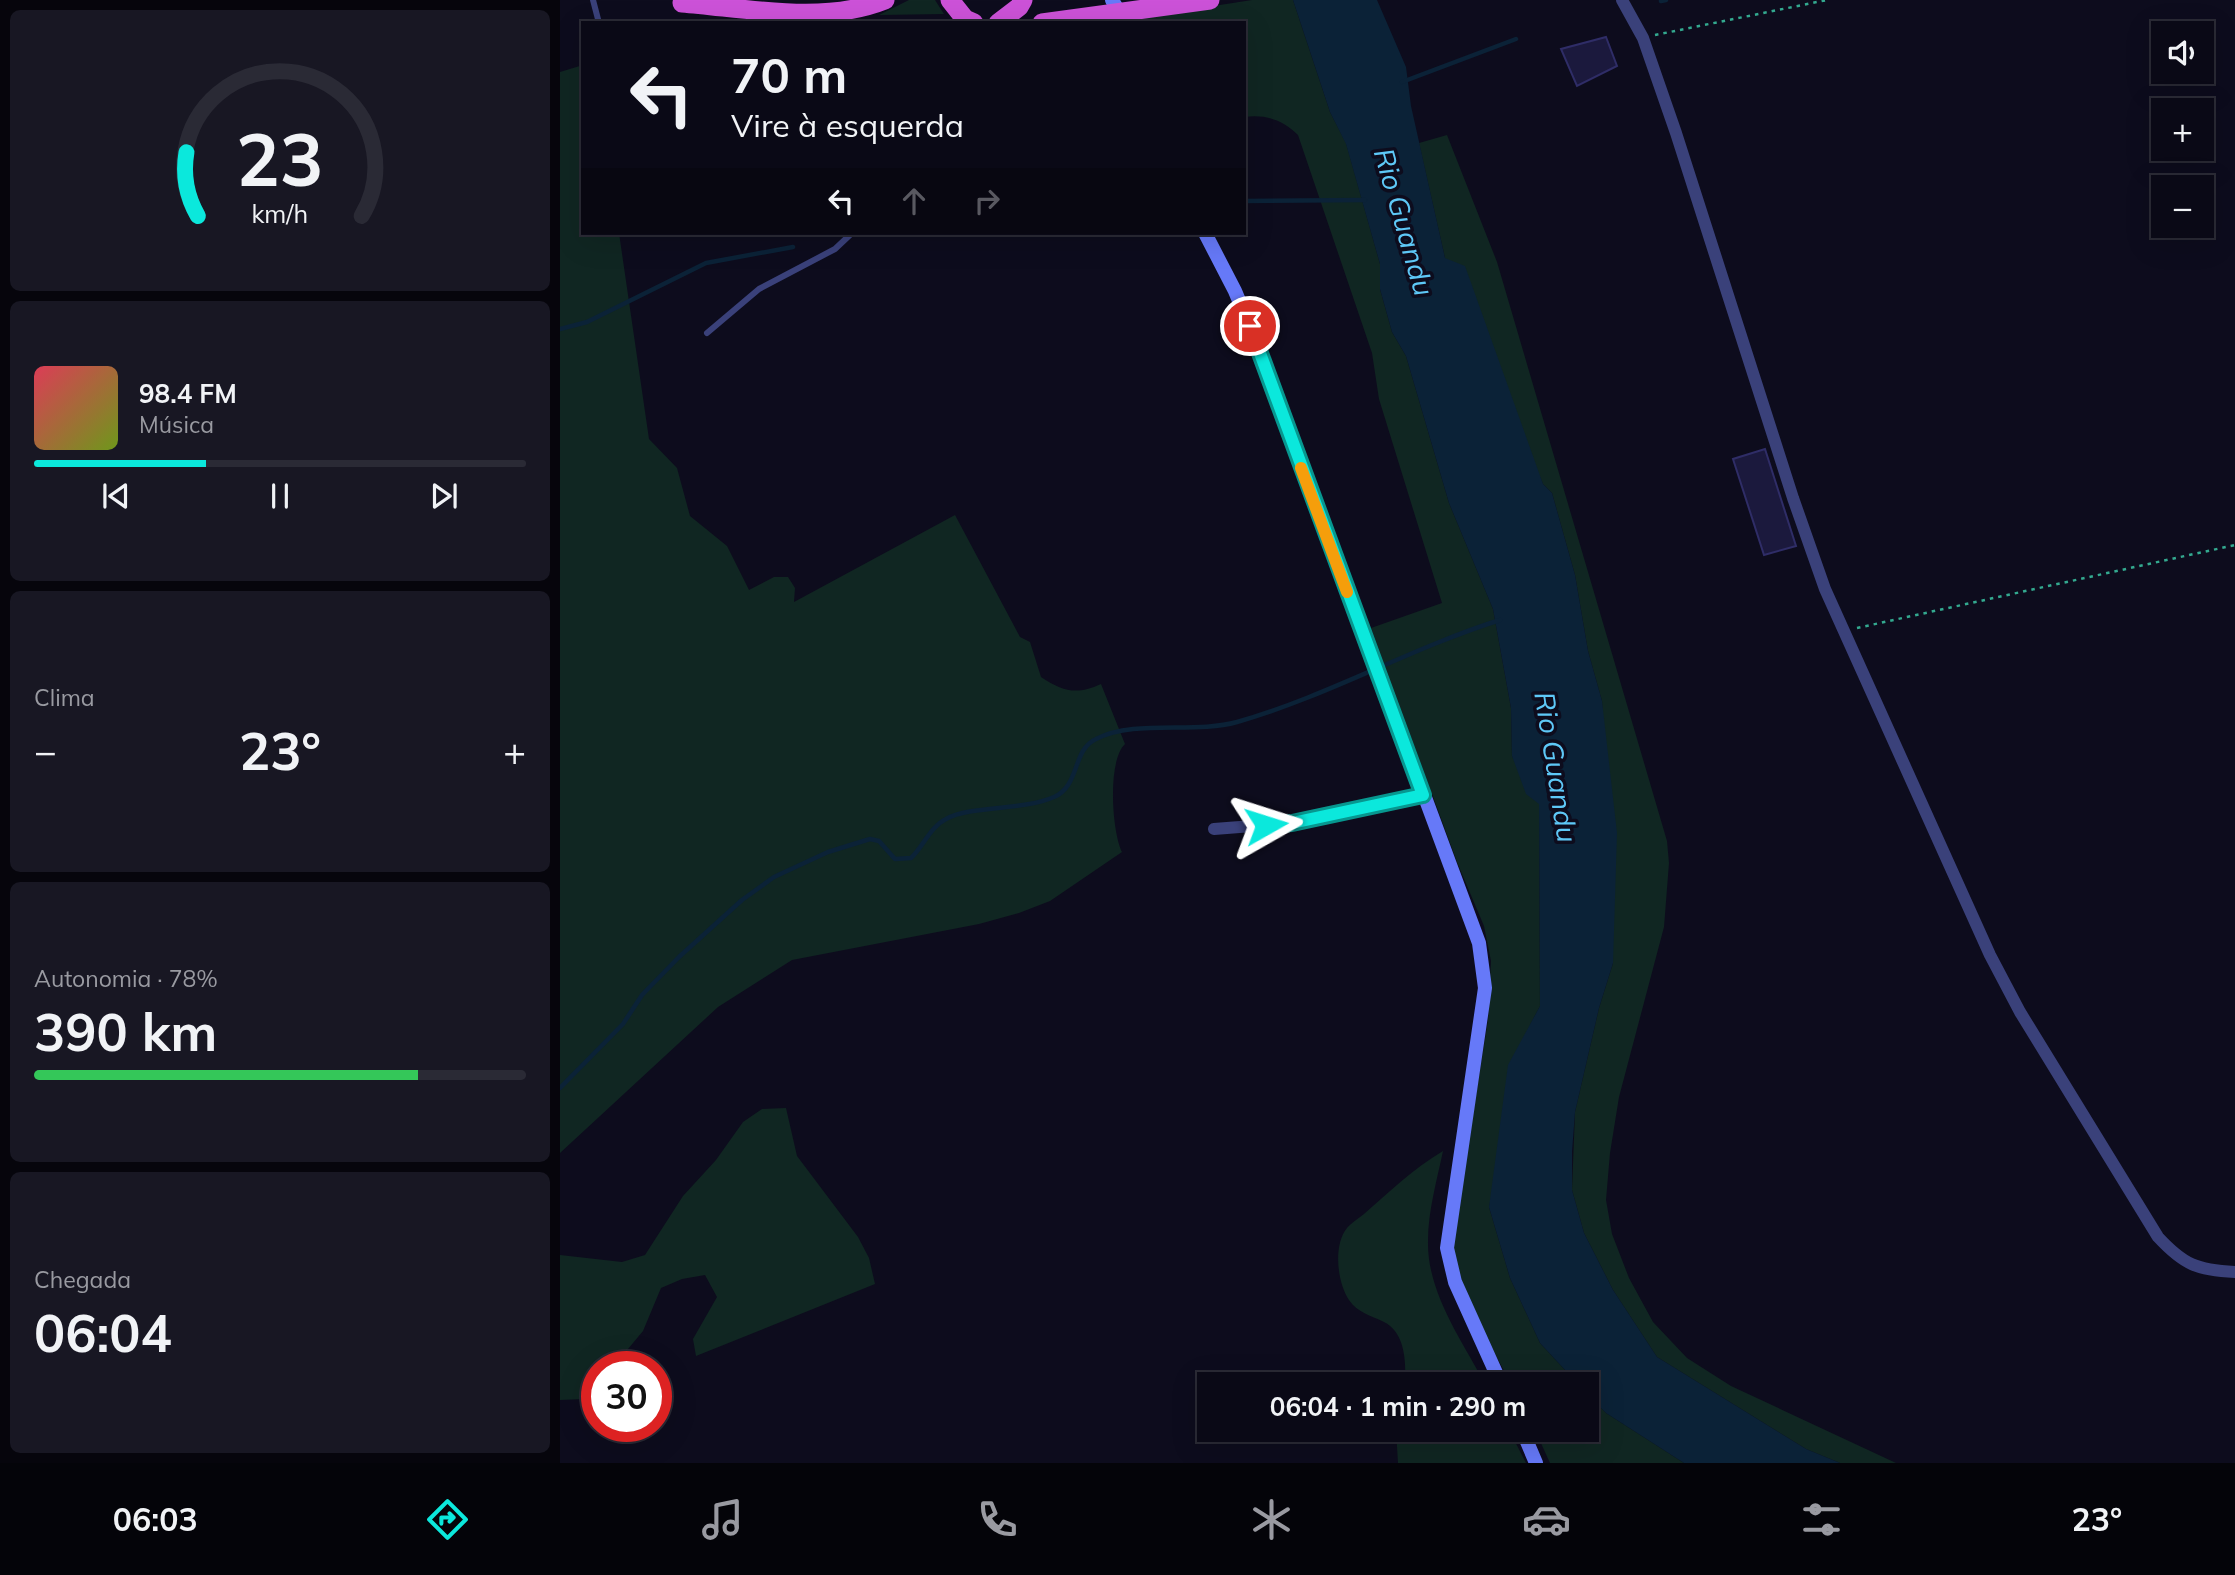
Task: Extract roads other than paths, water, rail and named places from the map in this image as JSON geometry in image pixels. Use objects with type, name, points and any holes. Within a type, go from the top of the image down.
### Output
[{"type":"highway","points":[[673,2],[818,12],[859,8],[885,0]]},
{"type":"highway","points":[[950,0],[970,21]]},
{"type":"highway","points":[[1001,21],[1018,8],[1023,0]]},
{"type":"highway","points":[[1075,21],[1210,0]]},
{"type":"highway","points":[[673,2],[756,21]]},
{"type":"main road","points":[[1206,235],[1235,291],[1257,344],[1470,918],[1485,968],[1485,988],[1468,1123],[1447,1248],[1455,1282],[1496,1372]]},
{"type":"main road","points":[[1527,1442],[1536,1463]]},
{"type":"street","points":[[1622,0],[1643,38],[1793,498],[1843,631],[1990,956],[2020,1012],[2158,1237],[2180,1261],[2208,1270],[2235,1272]]},
{"type":"street","points":[[1214,829],[1292,823],[1423,795]]},
{"type":"lane","points":[[593,0],[598,21]]},
{"type":"lane","points":[[707,333],[759,289],[835,249],[850,235]]},
{"type":"water","name":"Rio Guandu","points":[[1293,0],[1377,0],[1406,67],[1411,106],[1445,258],[1465,266],[1543,484],[1552,493],[1575,575],[1588,651],[1602,701],[1617,833],[1613,963],[1599,1008],[1575,1112],[1572,1190],[1584,1233],[1613,1290],[1657,1357],[1806,1449],[1840,1463],[1684,1463],[1599,1406],[1599,1372],[1567,1372],[1540,1343],[1510,1278],[1489,1207],[1508,1065],[1540,1006],[1539,804],[1526,794],[1512,756],[1511,708],[1493,609],[1449,503],[1406,356],[1392,332],[1380,289],[1380,264],[1346,144],[1330,112]]},
{"type":"waterway","points":[[1661,1],[1666,0]]},
{"type":"waterway","points":[[1402,82],[1516,39]]},
{"type":"waterway","points":[[1246,201],[1365,200]]},
{"type":"waterway","points":[[560,329],[587,322],[706,263],[793,247]]},
{"type":"waterway","points":[[560,1088],[623,1024],[642,995],[679,957],[742,900],[774,877],[828,852],[870,839],[879,841],[895,859],[911,858],[935,827],[946,819],[969,812],[1041,801],[1062,792],[1068,785],[1083,751],[1096,739],[1128,730],[1202,727],[1237,722],[1304,699],[1434,644],[1500,620]]}]
